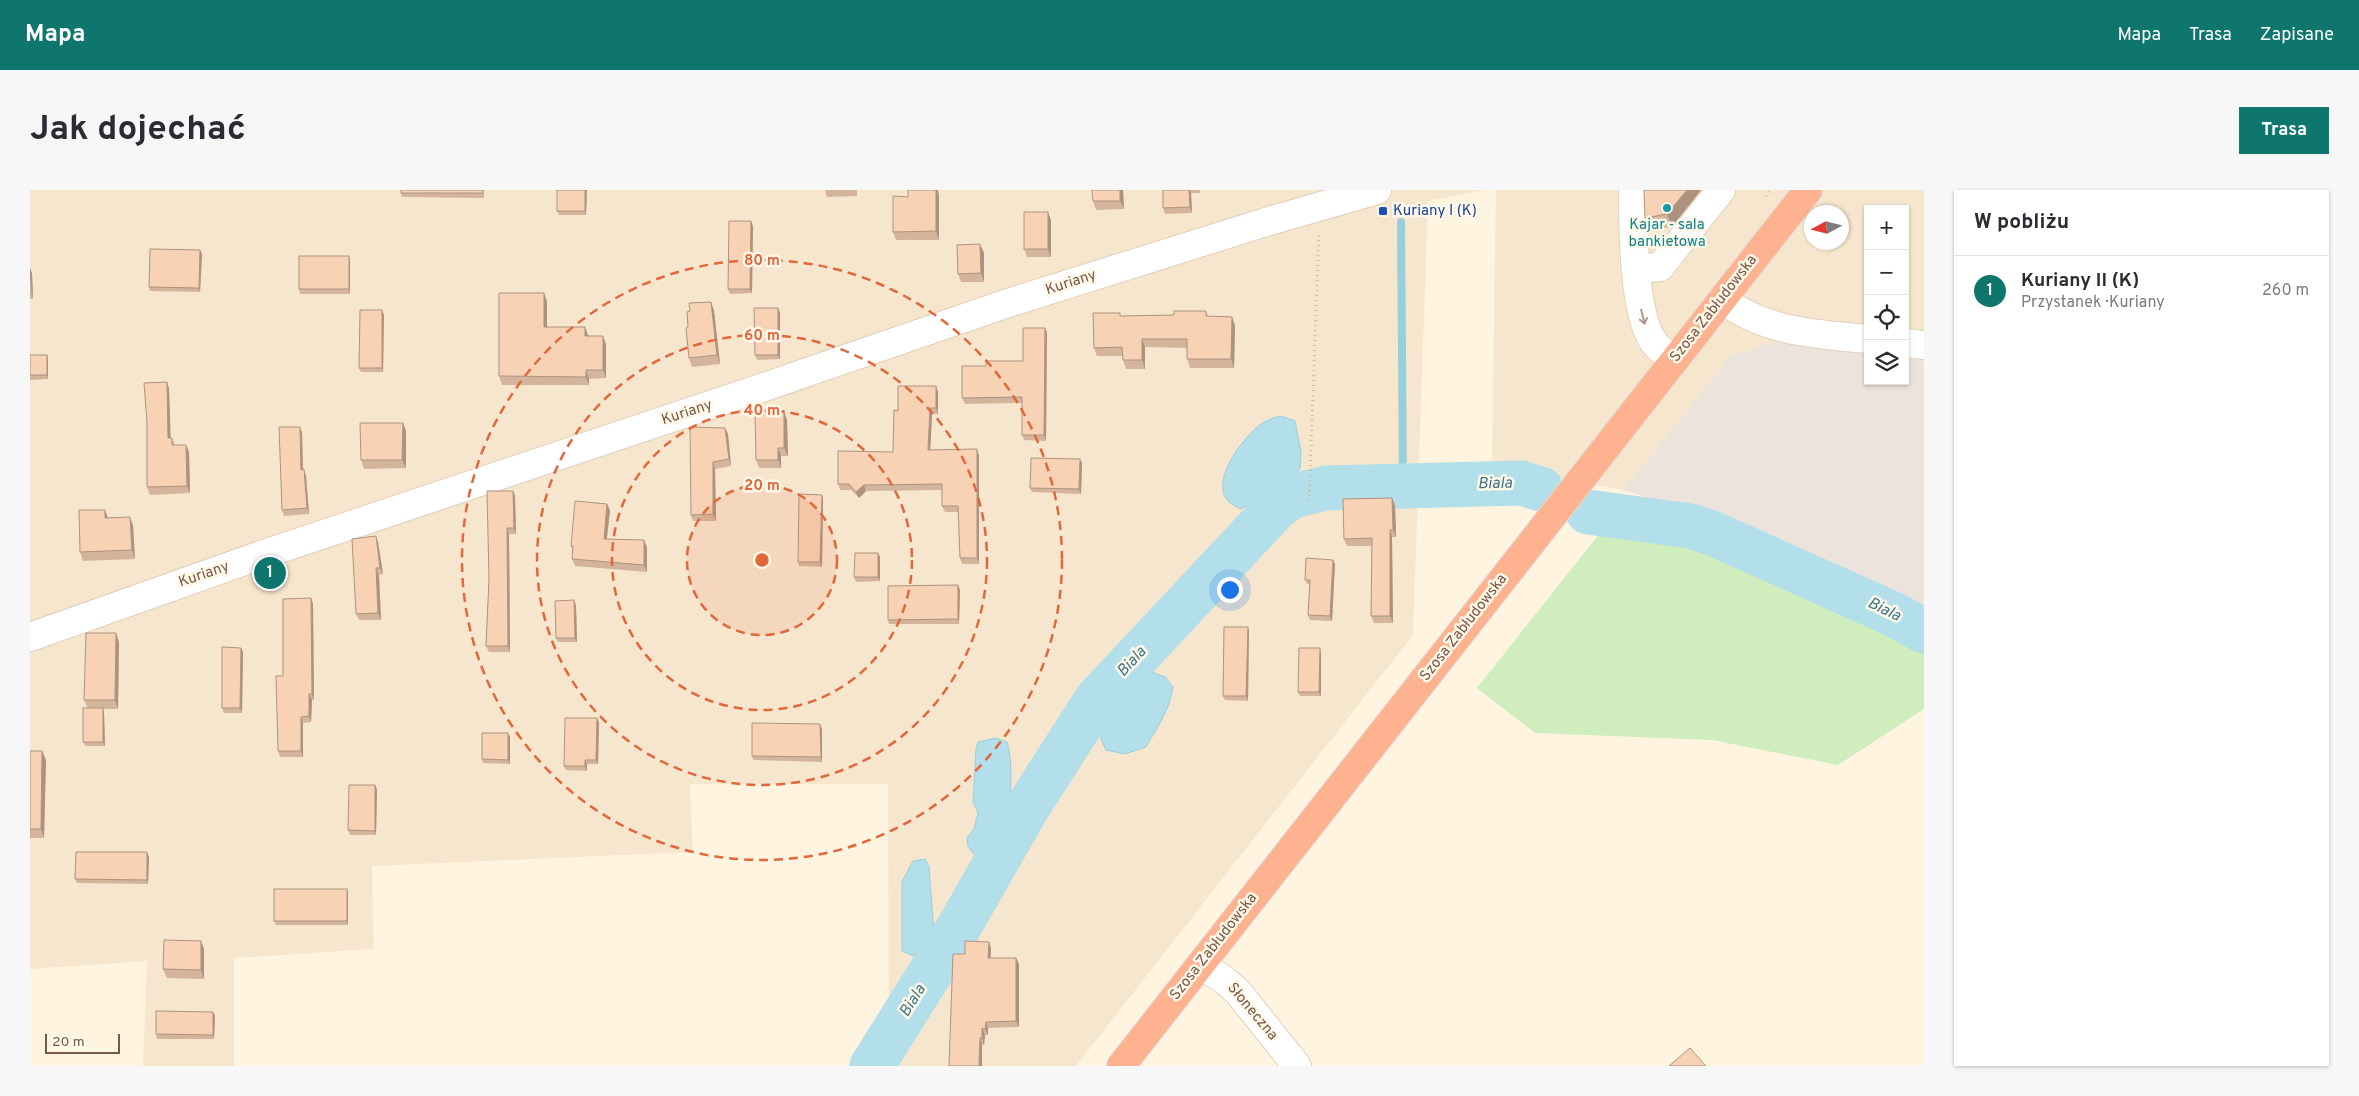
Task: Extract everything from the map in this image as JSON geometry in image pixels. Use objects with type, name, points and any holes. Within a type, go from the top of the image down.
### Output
[{"type":"highway","name":"Szosa Zabłudowska","points":[[1121,1066],[1808,190]]},
{"type":"street","name":"Kuriany","points":[[30,637],[261,555],[752,392],[1008,303],[1376,190]]},
{"type":"street","points":[[1633,190],[1633,231],[1641,309],[1645,325],[1655,344],[1674,359]]},
{"type":"street","points":[[1637,269],[1660,267],[1721,190]]},
{"type":"street","points":[[1722,299],[1738,312],[1799,333],[1864,339]]},
{"type":"street","points":[[1909,343],[1924,344]]},
{"type":"street","name":"Słoneczna","points":[[1200,965],[1224,978],[1238,992],[1297,1066]]},
{"type":"path","points":[[1766,196],[1771,190]]},
{"type":"path","points":[[1310,501],[1320,207]]},
{"type":"shaded area","points":[[30,190],[1485,190],[1428,201],[1413,635],[1076,1066],[889,1066],[888,784],[690,784],[693,852],[372,866],[374,949],[234,958],[234,1066],[143,1066],[147,961],[30,969]]},
{"type":"shaded area","points":[[1496,190],[1924,190],[1924,361],[1909,359],[1909,205],[1864,205],[1864,352],[1730,356],[1624,490],[1492,468]]},
{"type":"shaded area","points":[[1787,339],[1864,351],[1864,385],[1909,385],[1909,359],[1924,361],[1924,620],[1720,522],[1624,490],[1730,356]]},
{"type":"green space","points":[[1600,533],[1690,538],[1860,609],[1924,650],[1924,709],[1838,765],[1712,740],[1535,733],[1477,688]]},
{"type":"water","points":[[1281,416],[1295,421],[1301,452],[1300,469],[1284,485],[1241,509],[1227,500],[1223,491],[1223,480],[1227,468],[1241,445],[1258,426]]},
{"type":"water","points":[[1149,671],[1165,677],[1173,687],[1169,703],[1159,725],[1146,747],[1125,754],[1106,750],[1101,739],[1103,717]]},
{"type":"water","points":[[996,738],[1007,742],[1011,769],[1011,791],[1004,824],[986,856],[974,854],[968,847],[967,838],[974,829],[978,813],[973,802],[978,742]]},
{"type":"water","points":[[925,859],[929,867],[934,933],[929,946],[913,956],[902,951],[902,882],[913,861]]},
{"type":"building","points":[[401,190],[483,190],[483,193],[401,193]]},
{"type":"building","points":[[557,190],[585,190],[585,211],[557,211]]},
{"type":"building","points":[[908,190],[936,190],[936,231],[893,232],[893,196],[908,197]]},
{"type":"building","points":[[1092,190],[1120,190],[1120,201],[1093,201]]},
{"type":"building","points":[[1163,190],[1189,190],[1190,207],[1163,208]]},
{"type":"building","points":[[1644,190],[1687,190],[1667,214],[1645,218]]},
{"type":"building","points":[[1024,212],[1048,212],[1048,249],[1024,249]]},
{"type":"building","points":[[729,221],[751,221],[750,289],[728,289]]},
{"type":"building","points":[[980,244],[981,273],[958,274],[957,245]]},
{"type":"building","points":[[150,249],[200,250],[199,288],[149,287]]},
{"type":"building","points":[[299,256],[349,256],[349,289],[299,289]]},
{"type":"building","points":[[30,269],[32,294],[30,294]]},
{"type":"building","points":[[499,293],[544,293],[544,327],[585,327],[585,336],[603,336],[603,370],[586,370],[586,377],[499,376]]},
{"type":"building","points":[[711,302],[717,355],[689,358],[686,328],[688,327],[687,312],[690,311],[689,303]]},
{"type":"building","points":[[754,308],[778,308],[778,355],[755,355]]},
{"type":"building","points":[[360,310],[382,310],[382,368],[359,368]]},
{"type":"building","points":[[1174,311],[1206,311],[1206,316],[1232,317],[1231,359],[1187,359],[1187,339],[1142,339],[1142,360],[1123,360],[1122,347],[1094,348],[1093,313],[1120,313],[1120,316],[1174,315]]},
{"type":"building","points":[[1023,328],[1045,328],[1044,435],[1022,435],[1022,397],[962,398],[962,366],[986,366],[986,361],[1023,361]]},
{"type":"building","points":[[30,355],[47,355],[47,375],[30,375]]},
{"type":"building","points":[[167,382],[168,438],[172,438],[172,445],[186,445],[187,486],[147,487],[147,422],[144,383]]},
{"type":"building","points":[[898,386],[936,386],[936,408],[930,408],[928,450],[977,449],[977,558],[960,558],[958,506],[942,506],[942,484],[864,485],[856,492],[849,484],[838,484],[838,451],[893,452],[894,410],[898,411]]},
{"type":"building","points":[[784,411],[784,448],[778,448],[778,460],[756,460],[755,412]]},
{"type":"building","points":[[360,423],[403,423],[402,460],[361,460]]},
{"type":"building","points":[[279,427],[300,427],[301,470],[304,469],[307,508],[282,510]]},
{"type":"building","points":[[690,427],[725,428],[729,459],[713,462],[713,514],[691,515]]},
{"type":"building","points":[[1031,458],[1080,459],[1079,489],[1030,488]]},
{"type":"building","points":[[487,491],[513,491],[514,528],[507,528],[508,646],[486,646],[489,579]]},
{"type":"building","points":[[799,494],[822,495],[820,562],[798,562]]},
{"type":"building","points":[[1392,498],[1393,530],[1390,530],[1390,616],[1371,616],[1372,538],[1344,539],[1343,499]]},
{"type":"building","points":[[575,501],[607,504],[604,539],[644,540],[644,565],[572,559],[573,546],[571,546]]},
{"type":"building","points":[[79,510],[105,510],[105,518],[130,517],[132,550],[80,552]]},
{"type":"building","points":[[376,536],[380,568],[376,568],[378,613],[356,614],[352,539]]},
{"type":"building","points":[[855,553],[878,553],[878,577],[854,577]]},
{"type":"building","points":[[1306,558],[1333,560],[1330,616],[1308,615],[1310,580],[1305,580]]},
{"type":"building","points":[[958,585],[958,619],[888,620],[888,586]]},
{"type":"building","points":[[311,598],[312,694],[309,694],[309,716],[301,717],[301,751],[278,751],[276,676],[283,676],[283,599]]},
{"type":"building","points":[[574,600],[575,638],[556,638],[555,601]]},
{"type":"building","points":[[1224,627],[1248,627],[1246,696],[1223,696]]},
{"type":"building","points":[[86,633],[116,633],[115,700],[84,700]]},
{"type":"building","points":[[222,647],[241,648],[240,708],[222,708]]},
{"type":"building","points":[[1299,648],[1320,648],[1319,692],[1298,692]]},
{"type":"building","points":[[83,708],[103,708],[103,742],[83,742]]},
{"type":"building","points":[[565,718],[597,718],[596,760],[585,760],[585,766],[564,766]]},
{"type":"building","points":[[752,723],[820,724],[821,757],[752,756]]},
{"type":"building","points":[[482,733],[508,733],[508,760],[482,759]]},
{"type":"building","points":[[30,751],[42,751],[41,829],[30,829]]},
{"type":"building","points":[[349,785],[375,785],[375,831],[348,830]]},
{"type":"building","points":[[76,852],[147,852],[147,880],[75,879]]},
{"type":"building","points":[[274,889],[347,889],[347,921],[274,921]]},
{"type":"building","points":[[164,940],[201,941],[201,970],[163,969]]},
{"type":"building","points":[[965,941],[989,942],[988,958],[1016,958],[1016,1021],[986,1022],[985,1029],[982,1028],[982,1038],[980,1038],[979,1066],[949,1066],[953,954],[965,954]]},
{"type":"building","points":[[156,1011],[213,1012],[213,1035],[156,1034]]},
{"type":"building","points":[[1690,1048],[1706,1066],[1669,1066]]},
{"type":"waterway","points":[[1401,222],[1403,485]]},
{"type":"waterway","name":"Biala","points":[[872,1066],[959,927],[1027,808],[1097,699],[1277,507],[1293,496],[1326,488],[1521,483],[1541,489]]},
{"type":"waterway","name":"Biala","points":[[1588,512],[1690,526],[1712,533],[1893,614],[1924,631]]},
{"type":"place","name":"Kajar - sala bankietowa","points":[[1667,208]]},
{"type":"place","name":"Kuriany I (K)","points":[[1383,211]]},
{"type":"place","name":"Kuriany II (K)","points":[[270,573]]}]
